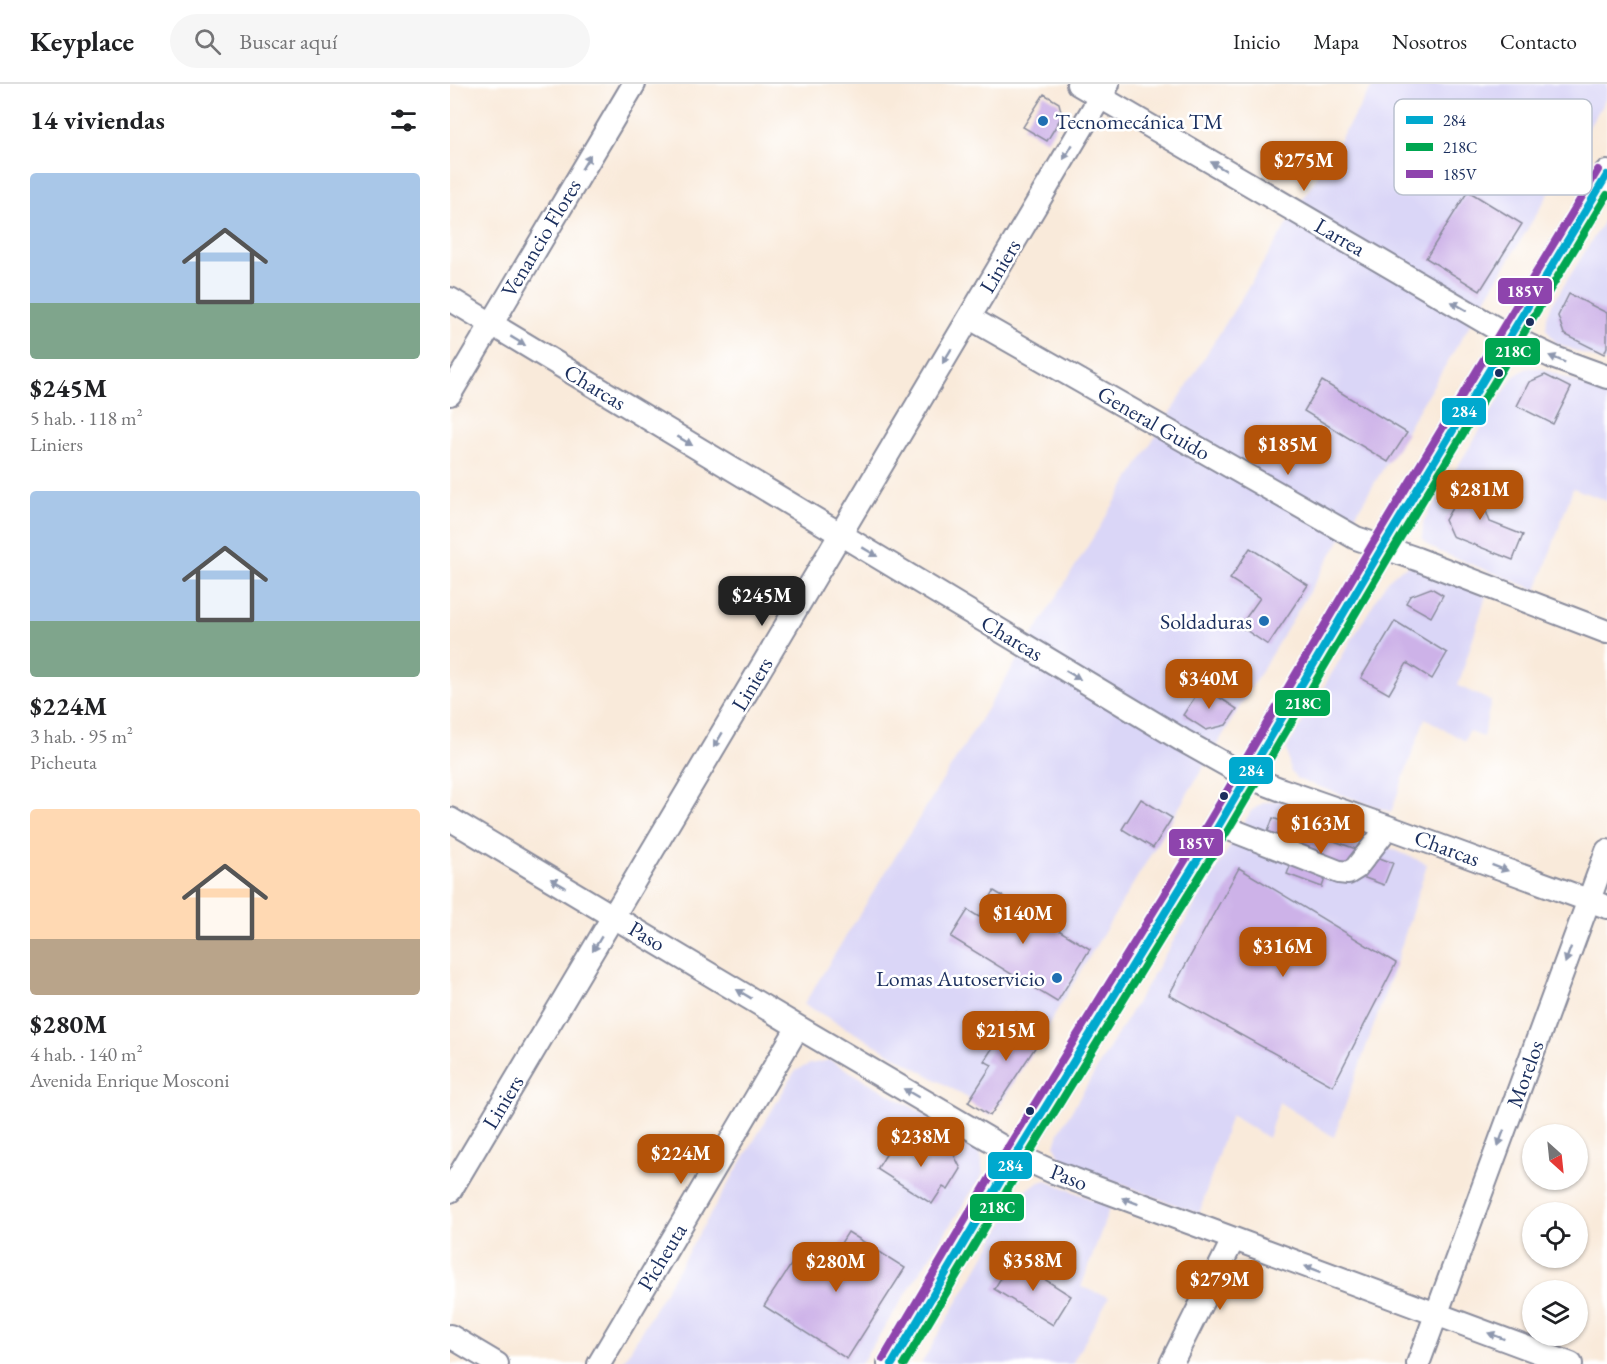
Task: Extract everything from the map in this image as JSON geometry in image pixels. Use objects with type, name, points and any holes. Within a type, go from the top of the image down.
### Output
[{"type":"main road","points":[[892,1364],[1016,1155],[1248,777],[1382,548],[1607,176]]},
{"type":"street","name":"Venancio Flores","points":[[450,394],[633,84]]},
{"type":"street","name":"Larrea","points":[[1078,84],[1104,91],[1509,336],[1555,358],[1607,377]]},
{"type":"street","name":"Liniers","points":[[450,1191],[1104,91]]},
{"type":"street","name":"Charcas","points":[[450,299],[1182,740],[1248,777],[1598,904]]},
{"type":"street","name":"General Guido","points":[[969,318],[1356,538],[1607,632]]},
{"type":"street","name":"Paso","points":[[450,819],[1016,1155],[1051,1171],[1233,1240],[1571,1364]]},
{"type":"street","points":[[1219,825],[1339,872],[1348,873],[1356,868],[1388,826]]},
{"type":"street","name":"Morelos","points":[[1418,1364],[1598,904],[1607,851]]},
{"type":"street","name":"Picheuta","points":[[599,1364],[798,1027]]},
{"type":"street","points":[[1171,1364],[1233,1240]]},
{"type":"street","points":[[450,1336],[497,1364]]},
{"type":"shaded area","points":[[1374,84],[1607,84],[1607,97],[1592,122],[1592,99],[1394,99],[1394,195],[1548,195],[1000,1105],[984,1107],[804,1004]]},
{"type":"shaded area","points":[[1607,216],[1607,363],[1556,343],[1546,329],[1551,306]]},
{"type":"shaded area","points":[[1527,368],[1542,368],[1607,395],[1607,501],[1573,488],[1537,590],[1440,552],[1429,546],[1422,538],[1423,522],[1513,377]]},
{"type":"shaded area","points":[[1410,565],[1486,596],[1458,686],[1491,701],[1483,737],[1468,731],[1465,741],[1425,718],[1391,812],[1297,779],[1290,770],[1287,748],[1387,581]]},
{"type":"shaded area","points":[[1278,800],[1427,864],[1396,963],[1334,1137],[1279,1102],[1268,1138],[1231,1115],[1199,1214],[1072,1165],[1060,1157],[1055,1146],[1059,1132],[1251,811],[1263,803]]},
{"type":"shaded area","points":[[830,1060],[974,1143],[981,1157],[983,1174],[861,1364],[622,1364],[795,1071],[810,1064]]},
{"type":"shaded area","points":[[1046,1180],[1110,1207],[1081,1287],[1109,1297],[1072,1364],[921,1364],[1020,1195],[1035,1184]]},
{"type":"building","name":"Tecnomecánica TM","points":[[1044,94],[1059,103],[1062,116],[1047,141],[1023,127]]},
{"type":"building","points":[[1465,195],[1475,195],[1522,224],[1480,291],[1426,258]]},
{"type":"building","points":[[1569,294],[1607,313],[1607,347],[1604,354],[1564,334],[1558,316]]},
{"type":"building","points":[[1545,375],[1571,388],[1553,424],[1517,406],[1529,382]]},
{"type":"building","points":[[1322,381],[1407,433],[1388,462],[1304,411]]},
{"type":"building","points":[[1473,472],[1492,482],[1482,500],[1490,522],[1523,535],[1513,560],[1452,536],[1445,520]]},
{"type":"building","points":[[1250,548],[1308,585],[1268,645],[1240,626],[1260,598],[1230,579]]},
{"type":"building","points":[[1431,588],[1443,595],[1431,617],[1406,603],[1410,596]]},
{"type":"building","points":[[1395,621],[1447,653],[1432,679],[1407,663],[1389,694],[1361,678]]},
{"type":"building","points":[[1202,686],[1237,709],[1226,725],[1206,730],[1183,715]]},
{"type":"building","points":[[1141,799],[1172,818],[1153,848],[1122,829]]},
{"type":"building","points":[[1273,818],[1393,863],[1384,885],[1330,865],[1322,887],[1287,874],[1293,859],[1262,848]]},
{"type":"building","points":[[1239,868],[1396,963],[1333,1086],[1169,995]]},
{"type":"building","points":[[994,891],[1090,949],[1057,1002],[951,937],[968,910],[979,917]]},
{"type":"building","points":[[1016,1012],[1046,1031],[990,1116],[968,1102],[992,1065],[984,1061]]},
{"type":"building","points":[[924,1135],[954,1155],[961,1169],[948,1190],[943,1187],[932,1204],[877,1169],[895,1140],[915,1152]]},
{"type":"building","points":[[848,1232],[905,1268],[847,1359],[764,1306],[804,1245],[829,1262]]},
{"type":"building","points":[[1013,1259],[1071,1296],[1053,1325],[994,1289]]},
{"type":"transit line","name":"185V","points":[[1592,180],[1598,170]]},
{"type":"transit line","name":"284","points":[[892,1364],[1016,1155],[1219,825],[1382,548],[1607,175]]},
{"type":"transit line","name":"185V","points":[[883,1359],[1007,1149],[1210,820],[1373,543],[1583,195]]},
{"type":"transit line","name":"218C","points":[[904,1364],[1025,1160],[1228,830],[1391,553],[1607,195]]},
{"type":"place","name":"Tecnomecánica TM","points":[[1043,121]]},
{"type":"place","name":"Soldaduras","points":[[1264,621]]},
{"type":"place","name":"Lomas Autoservicio","points":[[1057,978]]}]
